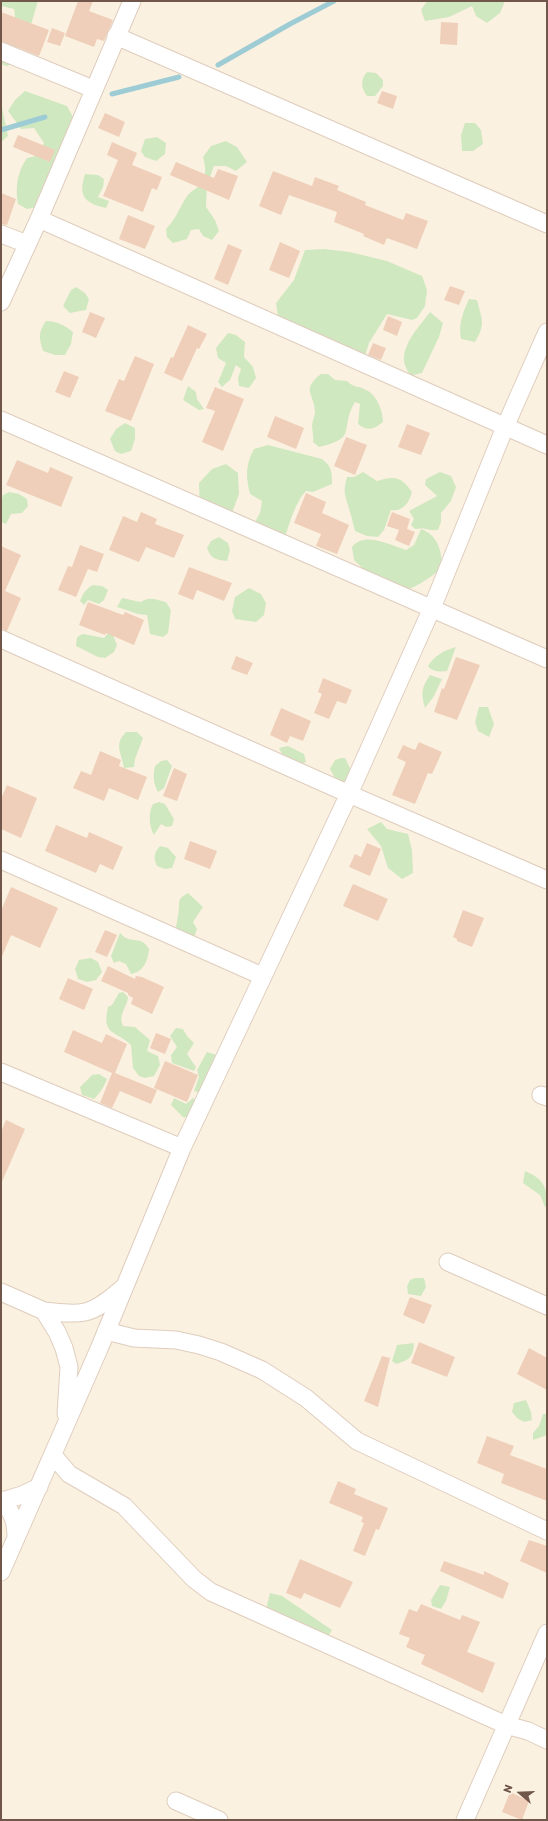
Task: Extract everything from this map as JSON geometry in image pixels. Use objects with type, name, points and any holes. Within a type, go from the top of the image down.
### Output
[{"type":"street","points":[[1,302],[39,218],[132,1]]},
{"type":"street","points":[[116,36],[547,224]]},
{"type":"street","points":[[1,51],[93,89]]},
{"type":"street","points":[[39,218],[547,445]]},
{"type":"street","points":[[1,234],[27,244]]},
{"type":"street","points":[[1,1572],[125,1287],[182,1148],[349,794],[432,608],[505,427],[547,332]]},
{"type":"street","points":[[1,420],[547,659]]},
{"type":"street","points":[[1,639],[349,794],[547,880]]},
{"type":"street","points":[[1,860],[262,976]]},
{"type":"street","points":[[1,1072],[182,1148]]},
{"type":"street","points":[[448,1262],[547,1306]]},
{"type":"street","points":[[1,1292],[44,1311],[70,1313],[86,1312],[98,1306],[125,1287]]},
{"type":"street","points":[[44,1311],[57,1332],[68,1358],[69,1367],[65,1426]]},
{"type":"street","points":[[106,1331],[134,1338],[176,1340],[220,1352],[262,1370],[306,1398],[357,1441],[547,1531]]},
{"type":"street","points":[[53,1455],[69,1474],[124,1506],[194,1579],[211,1592],[506,1725],[528,1731],[547,1740]]},
{"type":"street","points":[[16,1538],[15,1520],[1,1500],[22,1495],[39,1487]]},
{"type":"street","points":[[464,1820],[547,1633]]},
{"type":"street","points":[[176,1801],[219,1820]]},
{"type":"green space","points":[[1,1],[38,1],[30,28],[19,44],[13,63],[7,66],[1,64],[1,51],[15,17],[14,9],[1,6]]},
{"type":"green space","points":[[427,1],[505,1],[500,13],[487,23],[476,16],[472,6],[449,17],[425,21],[421,10]]},
{"type":"green space","points":[[367,72],[376,73],[383,80],[383,86],[375,96],[367,96],[363,90],[362,81]]},
{"type":"green space","points":[[25,91],[67,106],[73,117],[71,135],[38,207],[27,209],[18,204],[17,186],[19,174],[27,158],[36,156],[44,143],[34,128],[21,129],[8,111],[15,100]]},
{"type":"green space","points":[[1,103],[8,136],[1,142]]},
{"type":"green space","points":[[465,123],[475,123],[481,130],[483,144],[473,151],[462,151],[461,135]]},
{"type":"green space","points":[[157,137],[166,143],[165,154],[156,161],[145,157],[141,151],[145,139]]},
{"type":"green space","points":[[226,141],[237,147],[247,162],[236,171],[226,166],[214,166],[207,185],[206,207],[215,220],[219,231],[212,240],[203,236],[199,229],[191,230],[187,239],[173,243],[167,237],[166,229],[173,221],[188,195],[200,185],[204,179],[205,166],[203,157],[211,146]]},
{"type":"green space","points":[[85,174],[98,175],[104,179],[103,187],[98,197],[109,201],[106,208],[92,204],[85,197],[82,188]]},
{"type":"green space","points":[[324,249],[350,252],[387,261],[422,276],[427,290],[425,306],[417,318],[412,320],[387,314],[369,343],[363,362],[278,317],[276,303],[294,280],[305,250]]},
{"type":"green space","points":[[76,287],[85,293],[89,299],[86,310],[70,313],[63,306],[71,290]]},
{"type":"green space","points":[[469,299],[477,300],[482,322],[481,331],[475,342],[461,339],[460,334],[462,319]]},
{"type":"green space","points":[[430,312],[443,323],[439,337],[422,373],[410,376],[404,363],[406,347]]},
{"type":"green space","points":[[46,321],[60,324],[73,332],[71,344],[65,355],[55,355],[43,351],[40,332]]},
{"type":"green space","points":[[228,333],[236,335],[245,342],[244,357],[253,367],[256,378],[249,388],[239,386],[238,378],[241,369],[236,365],[230,380],[222,387],[218,382],[226,363],[218,358],[216,348]]},
{"type":"green space","points":[[321,374],[328,374],[335,380],[347,381],[352,385],[370,392],[379,404],[383,422],[371,429],[365,428],[358,424],[360,404],[355,402],[350,411],[344,436],[331,444],[319,447],[313,442],[312,424],[315,413],[310,388],[311,384]]},
{"type":"green space","points":[[188,386],[196,392],[197,399],[204,409],[199,410],[183,400]]},
{"type":"green space","points":[[125,423],[135,428],[135,439],[131,451],[121,454],[115,451],[110,439],[116,429]]},
{"type":"green space","points":[[268,445],[322,459],[330,467],[331,473],[332,484],[313,492],[306,491],[302,496],[292,516],[283,544],[255,522],[260,513],[262,501],[250,494],[248,482],[248,466],[254,449]]},
{"type":"green space","points":[[226,464],[238,473],[239,494],[232,513],[200,510],[199,483],[212,469]]},
{"type":"green space","points":[[363,472],[377,481],[388,478],[401,480],[412,492],[405,506],[399,510],[391,510],[384,530],[378,537],[367,536],[355,531],[345,495],[347,477],[354,477]]},
{"type":"green space","points":[[440,472],[451,476],[456,487],[451,501],[441,513],[441,522],[438,530],[422,528],[415,529],[411,525],[414,519],[409,511],[437,496],[425,485],[426,479]]},
{"type":"green space","points":[[9,492],[19,494],[27,499],[28,506],[22,513],[11,514],[6,524],[1,522],[1,503],[3,495]]},
{"type":"green space","points":[[421,529],[431,535],[438,544],[442,568],[417,586],[399,593],[372,577],[354,560],[352,547],[357,542],[363,540],[378,541],[406,550],[414,545]]},
{"type":"green space","points":[[219,537],[228,543],[230,550],[227,561],[212,557],[207,548],[211,541]]},
{"type":"green space","points":[[93,585],[102,586],[108,590],[104,600],[99,604],[88,600],[84,605],[80,601],[81,598]]},
{"type":"green space","points":[[249,588],[261,594],[266,603],[264,615],[256,622],[235,619],[232,611],[235,597]]},
{"type":"green space","points":[[122,598],[141,602],[150,599],[166,602],[171,610],[168,633],[163,637],[150,634],[147,615],[138,614],[117,607]]},
{"type":"green space","points":[[108,633],[112,633],[117,645],[114,652],[105,658],[98,657],[76,646],[77,637],[83,634],[104,638]]},
{"type":"green space","points":[[456,647],[447,671],[434,670],[428,666],[440,654]]},
{"type":"green space","points":[[430,675],[442,679],[434,696],[425,708],[423,687]]},
{"type":"green space","points":[[479,707],[488,707],[494,724],[489,737],[478,731],[475,722]]},
{"type":"green space","points":[[126,732],[137,732],[143,738],[135,759],[134,767],[124,768],[119,745]]},
{"type":"green space","points":[[288,746],[304,754],[306,762],[298,766],[283,756],[279,748]]},
{"type":"green space","points":[[345,758],[350,768],[350,776],[344,782],[337,782],[330,769],[335,760]]},
{"type":"green space","points":[[167,760],[172,766],[164,788],[158,792],[154,779],[155,766],[161,761]]},
{"type":"green space","points":[[159,802],[165,804],[174,819],[172,826],[166,827],[161,824],[154,835],[150,824],[150,811],[153,804]]},
{"type":"green space","points":[[381,822],[387,829],[408,834],[412,850],[413,873],[402,879],[388,868],[381,846],[367,829]]},
{"type":"green space","points":[[160,846],[168,848],[176,857],[172,868],[165,869],[157,866],[155,855]]},
{"type":"green space","points":[[188,893],[203,907],[193,922],[197,929],[194,937],[175,938],[179,902],[184,895]]},
{"type":"green space","points":[[120,933],[124,937],[142,942],[149,949],[148,957],[144,965],[135,973],[131,974],[126,964],[119,961],[114,963],[111,956]]},
{"type":"green space","points":[[91,958],[98,962],[102,972],[96,980],[87,982],[78,979],[75,969],[79,960]]},
{"type":"green space","points":[[123,992],[128,997],[122,1014],[123,1026],[135,1027],[150,1040],[147,1051],[158,1056],[160,1065],[154,1076],[145,1078],[139,1076],[133,1068],[131,1045],[108,1028],[108,1007],[112,1005],[119,993]]},
{"type":"green space","points":[[176,1028],[183,1029],[194,1043],[187,1054],[196,1067],[194,1071],[172,1063],[171,1055],[177,1047],[170,1036]]},
{"type":"green space","points":[[207,1052],[223,1057],[209,1095],[194,1091],[199,1077],[197,1070]]},
{"type":"green space","points":[[99,1074],[107,1079],[94,1099],[82,1095],[80,1087],[92,1075]]},
{"type":"green space","points":[[174,1098],[186,1104],[193,1098],[198,1102],[190,1118],[183,1117],[171,1105]]},
{"type":"green space","points":[[525,1171],[536,1177],[543,1184],[547,1206],[545,1207],[540,1195],[523,1183]]},
{"type":"green space","points":[[415,1278],[424,1278],[426,1287],[421,1296],[408,1294],[407,1286],[410,1280]]},
{"type":"green space","points":[[414,1343],[412,1355],[408,1359],[396,1364],[392,1361],[397,1345]]},
{"type":"green space","points":[[526,1400],[531,1412],[532,1420],[524,1422],[517,1418],[512,1412],[514,1403]]},
{"type":"green space","points":[[543,1414],[547,1414],[547,1435],[533,1440],[533,1433],[539,1426]]},
{"type":"green space","points":[[440,1585],[450,1587],[446,1601],[441,1609],[432,1606],[431,1600]]},
{"type":"green space","points":[[270,1593],[282,1596],[332,1630],[327,1638],[265,1613]]},
{"type":"building","points":[[78,1],[93,1],[89,11],[113,20],[104,41],[97,39],[94,47],[65,36]]},
{"type":"building","points":[[1,12],[49,30],[39,56],[1,41]]},
{"type":"building","points":[[441,22],[458,23],[457,45],[440,44]]},
{"type":"building","points":[[52,28],[65,33],[60,46],[47,42]]},
{"type":"building","points":[[382,91],[397,96],[393,109],[377,103]]},
{"type":"building","points":[[105,113],[125,122],[119,137],[98,128]]},
{"type":"building","points":[[18,135],[55,150],[50,162],[13,147]]},
{"type":"building","points":[[112,142],[137,153],[132,165],[162,177],[157,190],[152,188],[143,212],[103,196],[118,160],[107,155]]},
{"type":"building","points":[[176,162],[214,178],[218,169],[238,176],[229,200],[170,175]]},
{"type":"building","points":[[273,171],[312,186],[315,177],[339,186],[337,190],[366,202],[365,205],[403,220],[406,213],[428,221],[417,249],[387,238],[384,245],[363,236],[364,234],[334,222],[337,212],[289,195],[281,215],[259,206]]},
{"type":"building","points":[[1,193],[16,199],[7,225],[1,224]]},
{"type":"building","points":[[128,215],[155,226],[145,249],[119,239]]},
{"type":"building","points":[[280,242],[300,251],[289,278],[269,270]]},
{"type":"building","points":[[228,244],[242,250],[228,285],[214,279]]},
{"type":"building","points":[[450,286],[465,291],[459,305],[444,300]]},
{"type":"building","points":[[90,312],[105,318],[96,338],[82,332]]},
{"type":"building","points":[[388,316],[402,322],[397,336],[383,330]]},
{"type":"building","points":[[188,325],[207,334],[199,349],[197,348],[182,381],[164,373],[171,357],[173,358]]},
{"type":"building","points":[[373,343],[386,348],[381,360],[368,355]]},
{"type":"building","points":[[135,356],[154,364],[131,421],[105,411],[119,379],[124,381]]},
{"type":"building","points":[[64,371],[79,377],[70,398],[55,392]]},
{"type":"building","points":[[215,387],[244,399],[223,451],[202,442],[215,411],[206,408]]},
{"type":"building","points":[[275,416],[304,428],[296,449],[267,437]]},
{"type":"building","points":[[407,424],[430,433],[421,455],[398,447]]},
{"type":"building","points":[[346,437],[367,445],[355,475],[334,466]]},
{"type":"building","points":[[17,460],[48,473],[50,467],[73,477],[61,507],[6,485]]},
{"type":"building","points":[[306,493],[326,502],[322,513],[349,525],[337,554],[316,546],[321,534],[294,523]]},
{"type":"building","points":[[141,512],[157,519],[155,524],[184,535],[174,558],[146,547],[139,562],[109,550],[123,516],[137,522]]},
{"type":"building","points":[[392,512],[410,519],[407,529],[415,532],[409,546],[395,540],[399,530],[387,526]]},
{"type":"building","points":[[80,545],[104,554],[97,572],[88,569],[76,597],[58,590],[68,566],[72,567]]},
{"type":"building","points":[[1,546],[21,555],[5,591],[21,598],[7,631],[1,629]]},
{"type":"building","points":[[189,567],[232,583],[224,601],[197,590],[193,600],[178,594]]},
{"type":"building","points":[[88,602],[123,615],[125,612],[144,620],[134,645],[106,633],[105,635],[79,625]]},
{"type":"building","points":[[236,656],[253,663],[247,675],[231,669]]},
{"type":"building","points":[[456,657],[480,665],[457,720],[434,712],[442,688],[444,689]]},
{"type":"building","points":[[323,678],[352,690],[346,704],[337,701],[329,719],[314,713],[322,694],[318,692]]},
{"type":"building","points":[[281,708],[311,721],[303,741],[290,736],[287,743],[270,735]]},
{"type":"building","points":[[419,742],[442,752],[432,774],[428,773],[415,804],[392,795],[406,762],[397,758],[403,745],[415,750]]},
{"type":"building","points":[[100,751],[121,760],[119,766],[147,777],[138,800],[109,788],[104,801],[73,788],[81,771],[91,775]]},
{"type":"building","points":[[174,768],[187,774],[177,801],[163,796]]},
{"type":"building","points":[[7,785],[37,798],[21,838],[1,829],[1,799]]},
{"type":"building","points":[[56,825],[87,838],[89,832],[123,847],[113,870],[100,864],[96,873],[45,851]]},
{"type":"building","points":[[190,841],[217,851],[210,869],[184,859]]},
{"type":"building","points":[[367,843],[381,849],[370,876],[349,867],[355,854],[361,857]]},
{"type":"building","points":[[353,884],[388,899],[378,921],[343,906]]},
{"type":"building","points":[[11,887],[58,908],[40,948],[11,935],[1,959],[1,911]]},
{"type":"building","points":[[463,910],[484,918],[472,947],[457,941],[457,939],[453,937]]},
{"type":"building","points":[[105,930],[117,935],[107,957],[95,952]]},
{"type":"building","points":[[108,966],[135,979],[136,976],[142,977],[164,987],[152,1014],[131,1004],[133,998],[128,995],[128,993],[101,981]]},
{"type":"building","points":[[68,978],[93,989],[84,1010],[59,999]]},
{"type":"building","points":[[73,1030],[102,1043],[106,1034],[127,1044],[115,1073],[157,1090],[151,1104],[120,1091],[112,1108],[100,1103],[112,1073],[64,1052]]},
{"type":"building","points":[[156,1033],[171,1039],[165,1054],[150,1048]]},
{"type":"building","points":[[165,1061],[198,1075],[187,1102],[154,1088]]},
{"type":"building","points":[[6,1120],[25,1129],[1,1184],[1,1132]]},
{"type":"building","points":[[410,1297],[432,1305],[424,1324],[403,1315]]},
{"type":"building","points":[[419,1342],[455,1357],[447,1377],[411,1363]]},
{"type":"building","points":[[529,1348],[547,1358],[547,1390],[517,1374]]},
{"type":"building","points":[[382,1356],[390,1358],[378,1407],[364,1401]]},
{"type":"building","points":[[487,1436],[514,1446],[510,1455],[547,1469],[547,1501],[501,1483],[504,1474],[477,1463]]},
{"type":"building","points":[[338,1481],[356,1489],[354,1494],[388,1508],[379,1530],[376,1529],[365,1556],[353,1551],[364,1523],[361,1522],[363,1517],[329,1503]]},
{"type":"building","points":[[529,1540],[547,1546],[547,1573],[520,1561]]},
{"type":"building","points":[[300,1559],[353,1582],[340,1608],[304,1593],[301,1599],[286,1593]]},
{"type":"building","points":[[444,1561],[484,1575],[484,1571],[509,1583],[503,1599],[440,1571]]},
{"type":"building","points":[[421,1604],[460,1620],[462,1615],[480,1622],[467,1652],[495,1663],[483,1693],[421,1664],[425,1655],[406,1647],[410,1638],[399,1634],[409,1609],[417,1612]]},
{"type":"building","points":[[510,1792],[529,1801],[522,1820],[502,1812]]},
{"type":"waterway","points":[[218,65],[334,1]]},
{"type":"waterway","points":[[112,94],[179,77]]},
{"type":"waterway","points":[[1,130],[45,117]]}]
